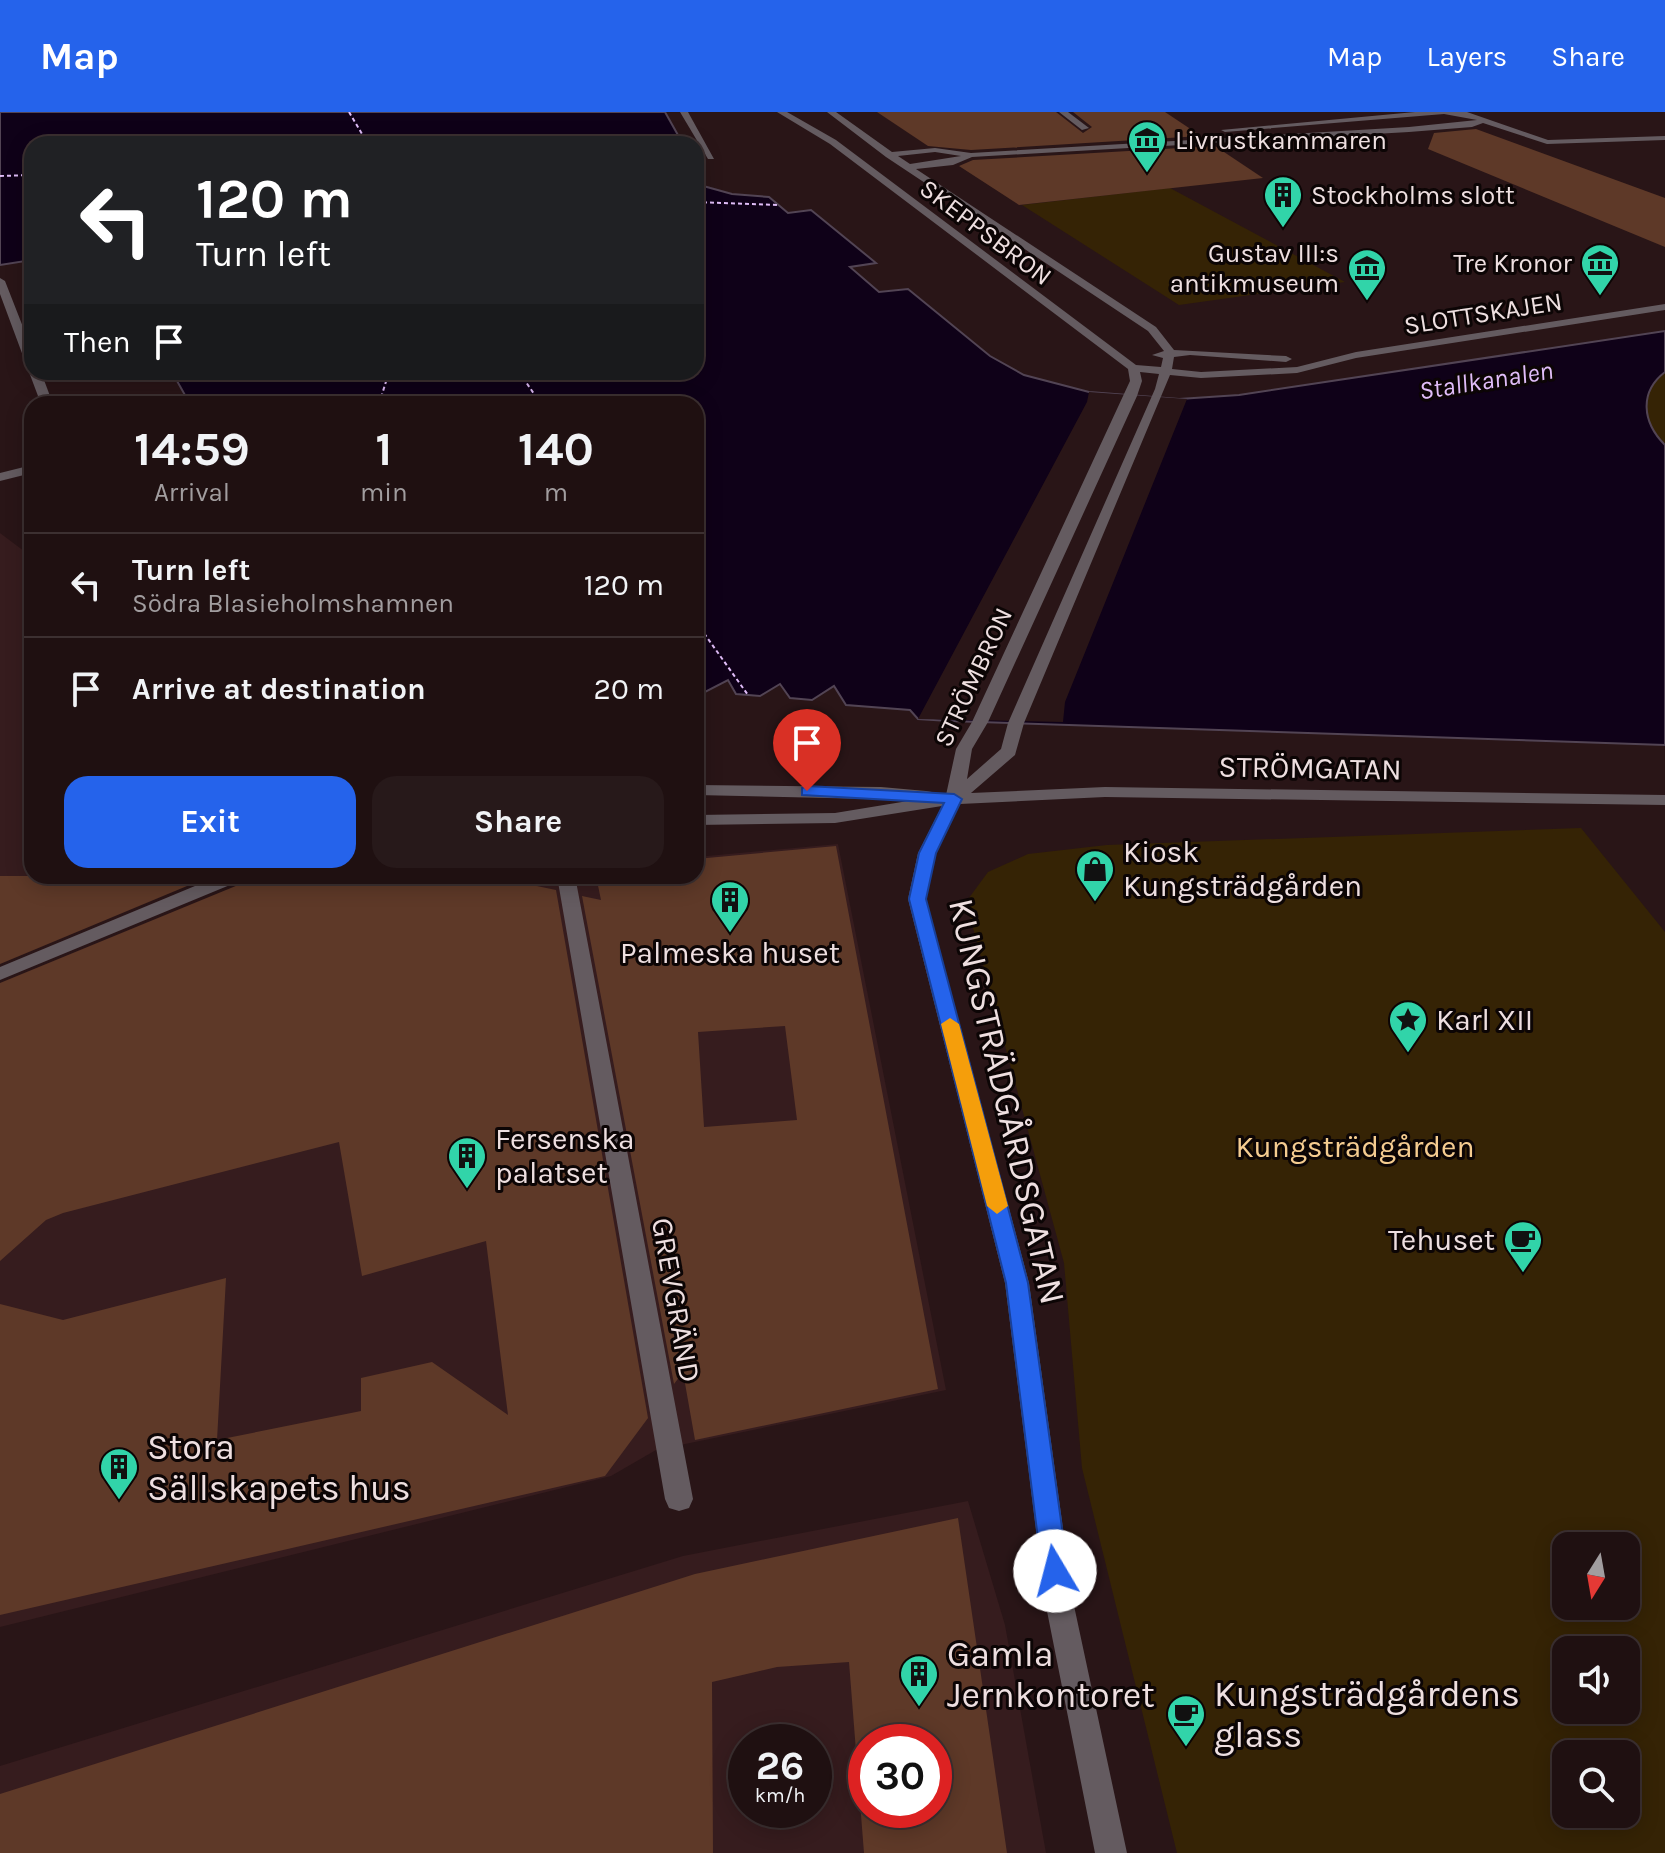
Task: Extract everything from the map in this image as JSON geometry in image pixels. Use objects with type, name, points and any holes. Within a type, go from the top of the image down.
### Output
[{"type":"street","points":[[684,112],[698,136]]},
{"type":"street","name":"SKEPPSBRON","points":[[781,112],[815,130],[1133,368]]},
{"type":"street","name":"SKEPPSBRON","points":[[802,112],[815,130]]},
{"type":"street","points":[[1063,112],[1085,128]]},
{"type":"street","points":[[1199,140],[1233,127],[1444,112],[1478,116],[1547,142],[1665,138]]},
{"type":"street","points":[[830,115],[845,113]]},
{"type":"street","name":"SKEPPSBRON","points":[[830,115],[1152,329],[1170,352]]},
{"type":"street","points":[[853,159],[935,150],[971,155],[1199,140],[1288,138],[1472,125],[1478,116]]},
{"type":"street","points":[[704,145],[711,157]]},
{"type":"street","points":[[867,170],[953,162],[971,155]]},
{"type":"street","points":[[0,281],[24,343]]},
{"type":"street","name":"SLOTTSKAJEN","points":[[1133,368],[1228,375],[1297,370],[1356,355],[1665,307]]},
{"type":"street","points":[[1645,311],[1665,319]]},
{"type":"street","points":[[1133,368],[1170,352]]},
{"type":"street","points":[[1167,372],[1170,352]]},
{"type":"street","name":"SLOTTSKAJEN","points":[[1170,352],[1266,359],[1356,355]]},
{"type":"street","name":"STRÖMBRON","points":[[954,799],[964,749],[980,722],[1134,389],[1133,368]]},
{"type":"street","name":"STRÖMBRON","points":[[954,799],[1009,751],[1016,723],[1167,372]]},
{"type":"street","points":[[0,477],[24,471]]},
{"type":"street","points":[[704,790],[881,792],[954,799]]},
{"type":"street","name":"STRÖMGATAN","points":[[954,799],[1105,792],[1665,800]]},
{"type":"street","points":[[704,820],[835,818],[954,799]]},
{"type":"street","name":"KUNGSTRÄDGÅRDSGATAN","points":[[954,799],[927,853],[917,899],[1017,1283],[1059,1601],[1111,1853]]},
{"type":"street","points":[[0,974],[216,884]]},
{"type":"street","name":"GREVGRÄND","points":[[567,884],[679,1499]]},
{"type":"shaded area","points":[[0,533],[24,551],[24,884],[29,884],[0,957]]},
{"type":"shaded area","points":[[838,844],[946,1390],[656,1450],[611,1476],[0,1627],[0,1007],[284,884],[704,884],[704,856]]},
{"type":"shaded area","points":[[968,1501],[1005,1625],[1046,1853],[0,1853],[0,1766],[683,1556]]},
{"type":"green space","points":[[1170,188],[1345,282],[1179,305],[1022,205]]},
{"type":"green space","points":[[1665,372],[1665,445],[1652,427],[1647,408],[1651,389]]},
{"type":"green space","name":"Kungsträdgården","points":[[1581,828],[1665,932],[1665,1853],[1177,1853],[1082,1468],[1064,1263],[966,902],[988,872],[1028,854],[1107,845]]},
{"type":"water","points":[[0,112],[665,112],[678,136],[24,136],[24,261],[0,265]]},
{"type":"water","name":"Stallkanalen","points":[[704,186],[732,194],[769,197],[788,213],[811,210],[876,263],[850,267],[879,292],[908,289],[990,356],[1024,375],[1089,392],[1179,399],[1239,395],[1665,331],[1665,372],[1651,389],[1647,407],[1652,427],[1665,445],[1665,745],[949,721],[918,719],[910,710],[846,705],[834,686],[812,700],[790,698],[780,684],[760,696],[736,694],[728,680],[704,692],[704,396],[186,396],[176,380],[704,380]]},
{"type":"pier","points":[[1089,392],[1187,399],[1065,702],[1063,722],[918,719],[1087,402]]},
{"type":"building","points":[[877,112],[1056,112],[1083,133],[1092,127],[1073,112],[1165,112],[1201,136],[971,150],[928,146]]},
{"type":"building","points":[[1476,129],[1665,198],[1665,247],[1428,149],[1434,133]]},
{"type":"building","points":[[1215,146],[1263,178],[1019,205],[959,166],[973,160]]},
{"type":"building","points":[[836,846],[938,1389],[695,1440],[683,1372],[674,1384],[582,896],[601,900],[598,884],[704,884],[704,858]],"holes":[[[785,1026],[797,1120],[704,1127],[698,1032]]]},
{"type":"building","points":[[0,876],[24,876],[24,884],[192,884],[0,964]]},
{"type":"building","points":[[241,884],[527,884],[556,890],[648,1418],[605,1476],[0,1615],[0,1304],[63,1320],[226,1278],[217,1440],[361,1411],[361,1378],[432,1362],[508,1415],[486,1241],[362,1276],[339,1142],[63,1213],[46,1220],[0,1261],[0,983]]},
{"type":"building","points":[[958,1518],[1007,1853],[864,1853],[862,1828],[952,1828],[952,1724],[854,1724],[849,1662],[777,1667],[712,1682],[713,1853],[0,1853],[0,1794],[695,1574]]},
{"type":"ferry route","points":[[349,112],[363,136]]},
{"type":"ferry route","points":[[0,176],[24,175]]},
{"type":"ferry route","points":[[704,202],[779,205]]},
{"type":"ferry route","points":[[382,396],[386,380]]},
{"type":"ferry route","points":[[524,380],[536,396]]},
{"type":"ferry route","points":[[704,633],[748,695]]},
{"type":"slow traffic","points":[[950,1024],[997,1206]]},
{"type":"place","name":"Livrustkammaren","points":[[1147,174]]},
{"type":"place","name":"Stockholms slott","points":[[1283,229]]},
{"type":"place","name":"Tre Kronor","points":[[1600,297]]},
{"type":"place","name":"Gustav III:s antikmuseum","points":[[1367,302]]},
{"type":"place","name":"Kiosk Kungsträdgården","points":[[1095,903]]},
{"type":"place","name":"Palmeska huset","points":[[730,934]]},
{"type":"place","name":"Karl XII","points":[[1408,1054]]},
{"type":"place","name":"Fersenska palatset","points":[[467,1190]]},
{"type":"place","name":"Tehuset","points":[[1523,1274]]},
{"type":"place","name":"Stora Sällskapets hus","points":[[119,1501]]},
{"type":"place","name":"Gamla Jernkontoret","points":[[919,1708]]},
{"type":"place","name":"Kungsträdgårdens glass","points":[[1186,1748]]},
{"type":"route","points":[[807,791],[881,792],[954,799],[927,853],[917,899],[1017,1283],[1034,1432],[1055,1571]]}]
